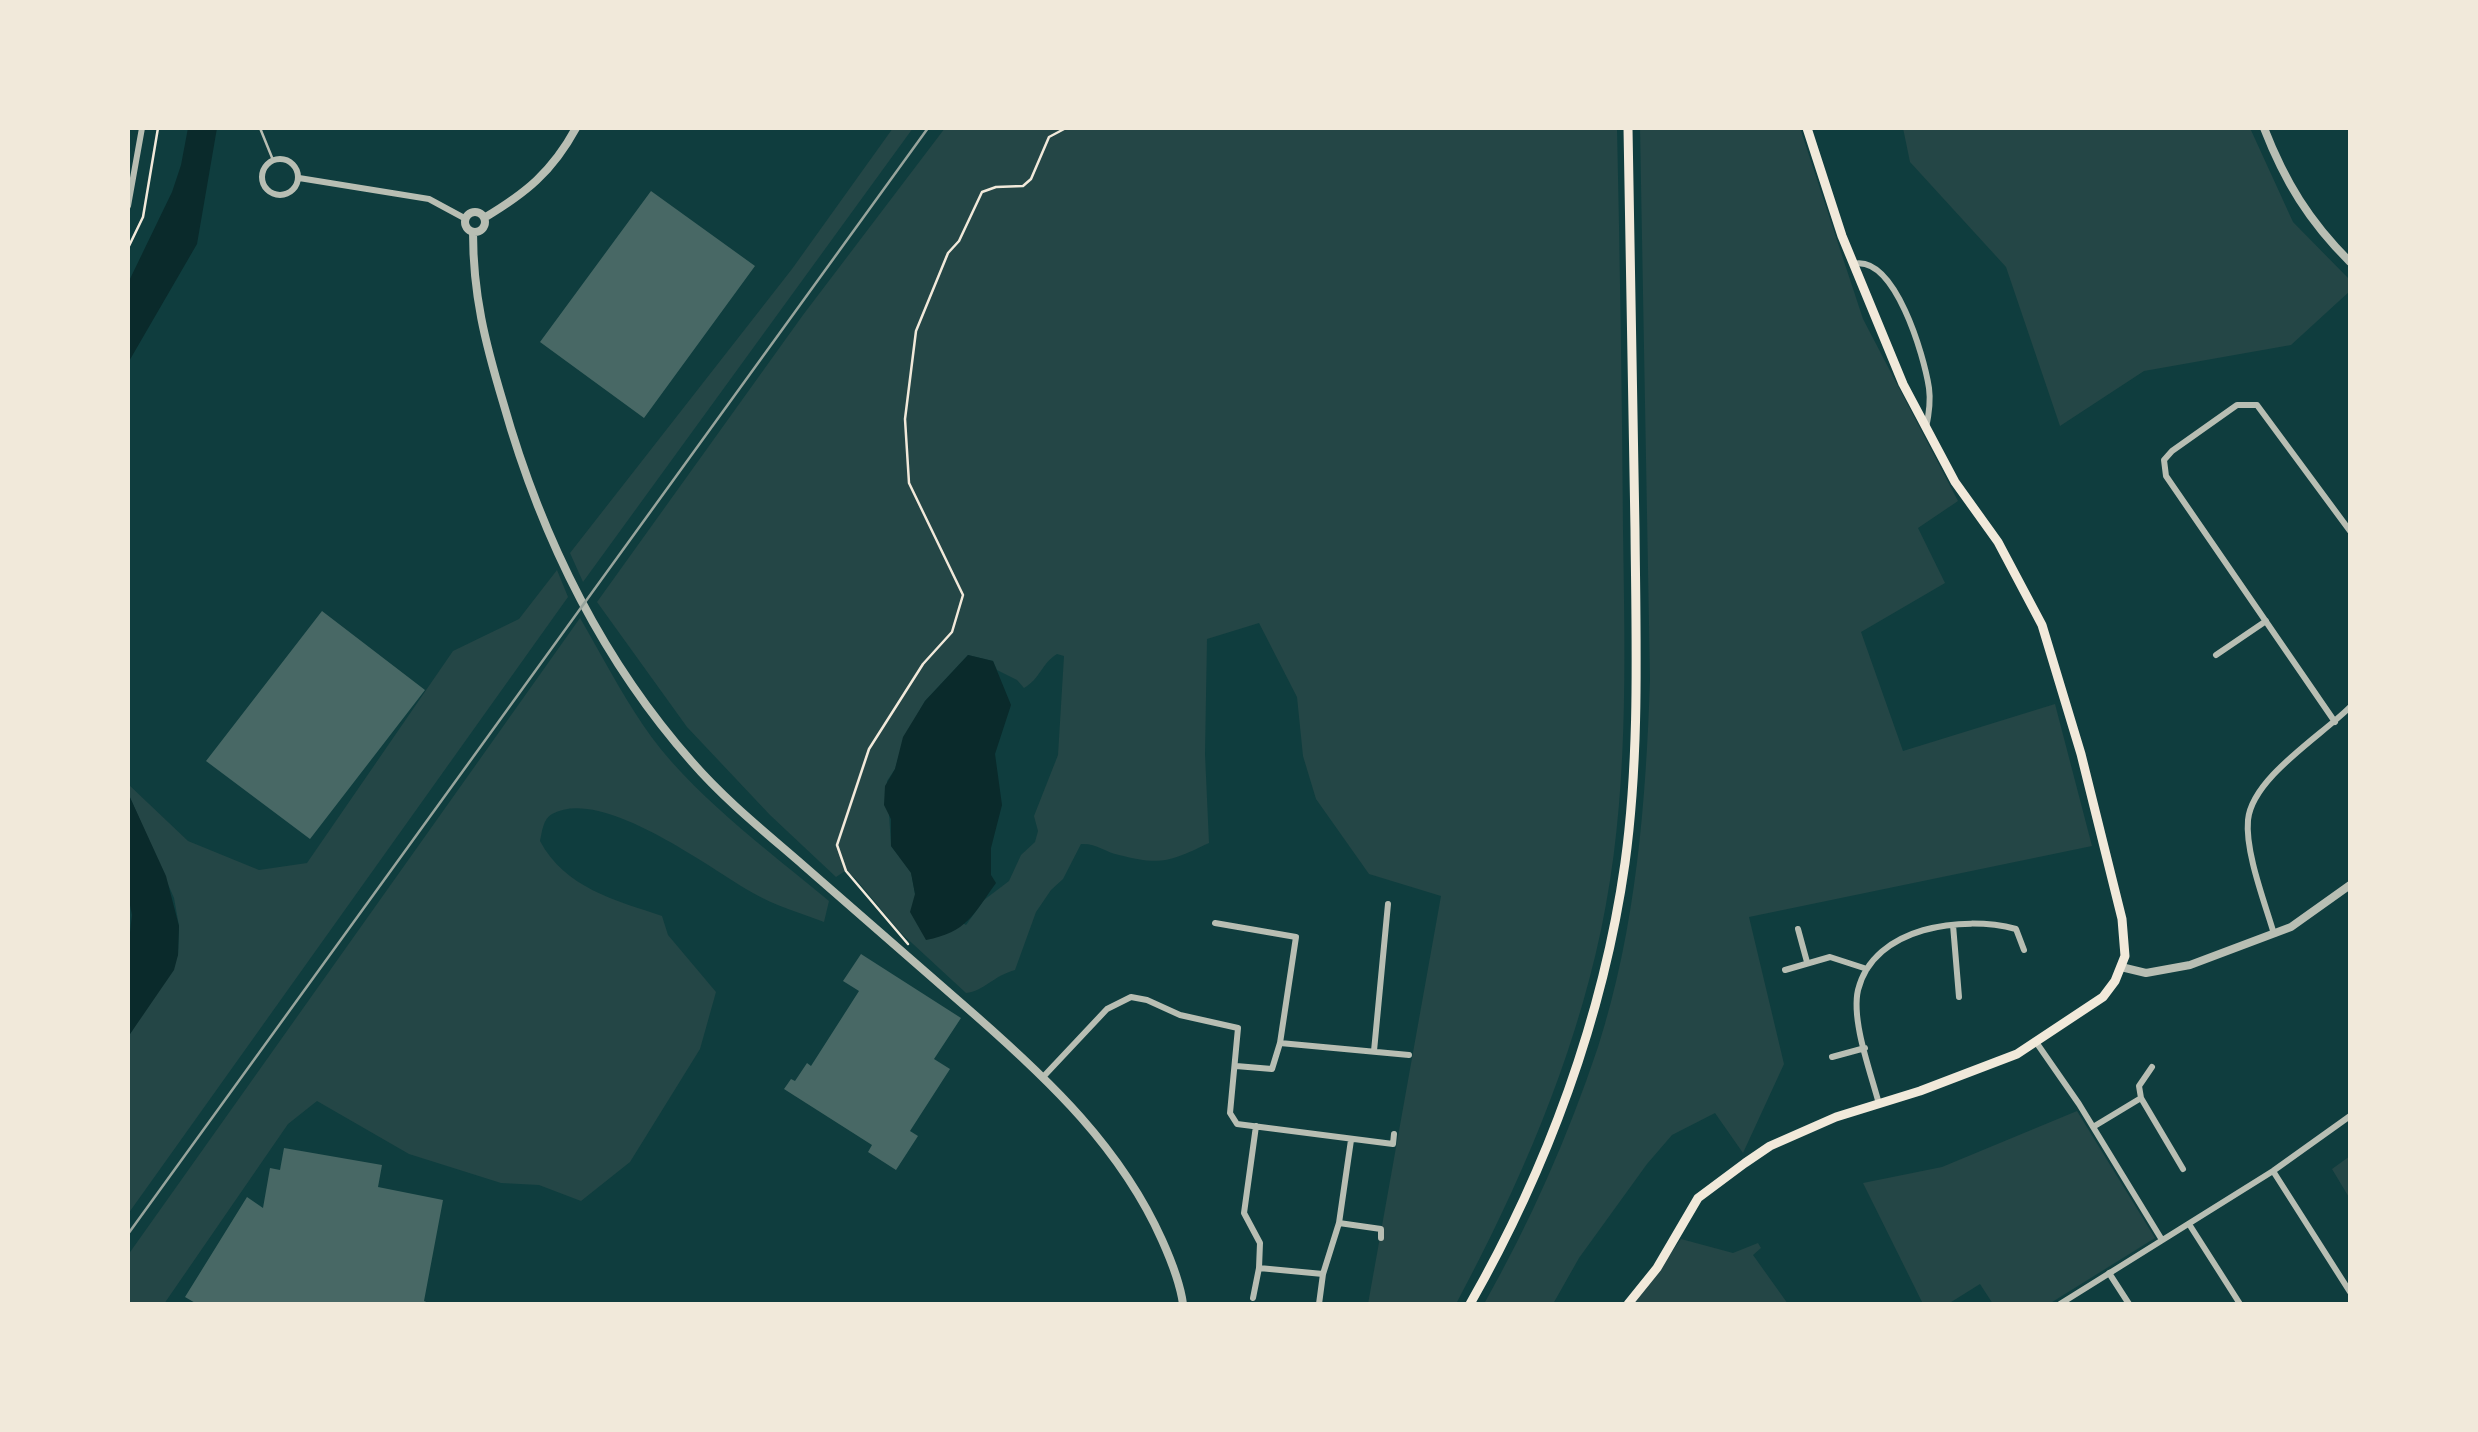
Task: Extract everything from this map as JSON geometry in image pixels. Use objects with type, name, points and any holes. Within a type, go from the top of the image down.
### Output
[{"type":"main road","points":[[1470,1304],[1541,1161],[1570,1090],[1590,1026],[1624,865],[1634,774],[1637,677],[1628,128]]},
{"type":"main road","points":[[1628,1304],[1670,1248],[1698,1198],[1745,1162],[1770,1146],[1836,1117],[1996,1062],[2036,1042],[2103,996],[2122,966],[2126,948],[2081,754],[2042,625],[1998,542],[1955,482],[1903,384],[1853,264],[1807,128]]},
{"type":"street","points":[[128,206],[142,128]]},
{"type":"street","points":[[473,232],[482,229],[484,218],[539,180],[576,128]]},
{"type":"street","points":[[2264,128],[2296,199],[2350,262]]},
{"type":"street","points":[[273,160],[291,162],[298,178],[290,192],[279,195],[270,191],[262,174],[273,160]]},
{"type":"street","points":[[298,178],[429,199],[466,219]]},
{"type":"street","points":[[484,218],[474,212],[466,219],[466,226],[473,232],[476,300],[504,410],[542,521],[578,595],[657,718],[693,763],[756,825],[1044,1076],[1102,1141],[1148,1210],[1169,1257],[1183,1304]]},
{"type":"street","points":[[1853,264],[1865,261],[1878,268],[1917,339],[1930,390],[1926,428]]},
{"type":"street","points":[[2335,722],[2166,476],[2164,460],[2237,405],[2257,406],[2349,529]]},
{"type":"street","points":[[2216,655],[2266,621]]},
{"type":"street","points":[[2274,936],[2248,831],[2250,810],[2268,780],[2350,707]]},
{"type":"street","points":[[2122,966],[2146,973],[2165,972],[2274,936],[2308,917],[2350,885]]},
{"type":"street","points":[[1374,1051],[1388,904]]},
{"type":"street","points":[[1879,1104],[1860,1031],[1858,992],[1867,969],[1892,944],[1916,933],[1953,925],[1990,922],[2016,929],[2024,950]]},
{"type":"street","points":[[1216,923],[1296,937],[1280,1044],[1272,1070],[1236,1066]]},
{"type":"street","points":[[1953,925],[1960,997]]},
{"type":"street","points":[[1798,929],[1807,962]]},
{"type":"street","points":[[1785,970],[1830,957],[1867,969]]},
{"type":"street","points":[[1044,1076],[1107,1008],[1132,997],[1180,1016],[1238,1028],[1232,1120],[1393,1144],[1394,1134]]},
{"type":"street","points":[[2036,1042],[2162,1240]]},
{"type":"street","points":[[1280,1044],[1409,1055]]},
{"type":"street","points":[[1832,1057],[1865,1048]]},
{"type":"street","points":[[2152,1068],[2139,1086],[2141,1098],[2183,1169]]},
{"type":"street","points":[[2093,1127],[2141,1098]]},
{"type":"street","points":[[2060,1304],[2273,1171],[2350,1116]]},
{"type":"street","points":[[1252,1298],[1255,1275],[1260,1268],[1260,1243],[1244,1213],[1256,1126]]},
{"type":"street","points":[[1319,1304],[1323,1274],[1339,1223],[1351,1140]]},
{"type":"street","points":[[2273,1171],[2350,1292]]},
{"type":"street","points":[[1339,1223],[1381,1230],[1381,1238]]},
{"type":"street","points":[[2188,1224],[2240,1304]]},
{"type":"street","points":[[1260,1268],[1323,1274]]},
{"type":"street","points":[[2108,1273],[2129,1304]]},
{"type":"lane","points":[[260,128],[273,160]]},
{"type":"path","points":[[128,248],[143,217],[158,128]]},
{"type":"path","points":[[902,951],[908,944],[846,871],[837,845],[869,749],[923,664],[952,632],[963,595],[909,483],[905,420],[916,331],[948,253],[959,241],[982,192],[1024,186],[1044,156],[1049,137],[1066,128]]},
{"type":"shaded area","points":[[188,128],[217,128],[197,244],[128,363],[128,283],[172,192]]},
{"type":"shaded area","points":[[893,128],[913,128],[583,582],[570,553],[792,269]]},
{"type":"shaded area","points":[[945,128],[1617,128],[1624,681],[1617,831],[1601,930],[1575,1028],[1522,1169],[1456,1304],[1368,1304],[1441,896],[1369,874],[1316,799],[1303,756],[1297,697],[1259,623],[1207,639],[1205,754],[1209,843],[1175,858],[1156,861],[1081,844],[1063,879],[1036,912],[1015,970],[966,993],[900,932],[855,878],[845,871],[836,877],[770,815],[687,727],[597,602],[803,315]],"holes":[[[1057,654],[1064,656],[1058,755],[1034,816],[1038,831],[1035,842],[1021,855],[1009,881],[984,900],[966,925],[915,894],[911,872],[891,846],[887,781],[925,701],[968,655],[993,661],[997,670],[1024,688],[1052,658]]]},
{"type":"shaded area","points":[[1640,128],[1800,128],[1863,319],[1958,501],[1918,528],[1945,583],[1861,632],[1903,751],[2055,704],[2092,846],[1749,917],[1784,1064],[1743,1153],[1715,1113],[1672,1135],[1579,1258],[1553,1304],[1484,1304],[1547,1178],[1598,1047],[1622,957],[1637,865],[1650,679]]},
{"type":"shaded area","points":[[1903,128],[2250,128],[2293,222],[2350,280],[2350,291],[2291,345],[2144,371],[2060,426],[2006,267],[1910,162]]},
{"type":"shaded area","points":[[557,570],[568,597],[128,1214],[128,1037],[178,955],[179,926],[174,898],[128,793],[128,784],[188,841],[259,870],[307,863],[453,651],[519,619]]},
{"type":"shaded area","points":[[580,618],[626,699],[661,749],[705,797],[829,901],[824,922],[761,898],[626,820],[573,808],[552,814],[545,822],[540,841],[550,857],[593,890],[662,916],[668,935],[716,992],[700,1049],[630,1162],[581,1201],[539,1185],[501,1183],[409,1154],[317,1101],[288,1124],[164,1304],[128,1304],[128,1255]]},
{"type":"shaded area","points":[[968,655],[993,661],[1011,705],[995,754],[1002,805],[991,848],[991,875],[996,883],[960,927],[926,940],[910,912],[915,894],[911,873],[891,846],[885,786],[895,769],[903,737],[925,701]]},
{"type":"shaded area","points":[[128,793],[166,876],[179,926],[174,970],[128,1037],[132,915],[128,895]]},
{"type":"shaded area","points":[[2077,1111],[2155,1238],[2049,1304],[1993,1304],[1980,1284],[1948,1304],[1923,1304],[1863,1183],[1942,1167]]},
{"type":"shaded area","points":[[2350,1156],[2350,1199],[2332,1169]]},
{"type":"shaded area","points":[[1681,1239],[1733,1253],[1758,1243],[1761,1248],[1753,1255],[1788,1304],[1634,1304]]},
{"type":"building","points":[[651,191],[755,266],[644,418],[540,342]]},
{"type":"building","points":[[322,611],[425,690],[310,839],[206,761]]},
{"type":"building","points":[[861,954],[961,1018],[934,1059],[950,1069],[910,1131],[918,1136],[896,1170],[868,1152],[872,1145],[784,1089],[807,1063],[811,1066],[859,991],[843,981]]},
{"type":"building","points":[[284,1148],[382,1165],[378,1187],[443,1200],[424,1301],[431,1304],[197,1304],[185,1297],[247,1197],[263,1208],[270,1168],[280,1170]]},
{"type":"railway","points":[[128,1234],[928,128]]}]
